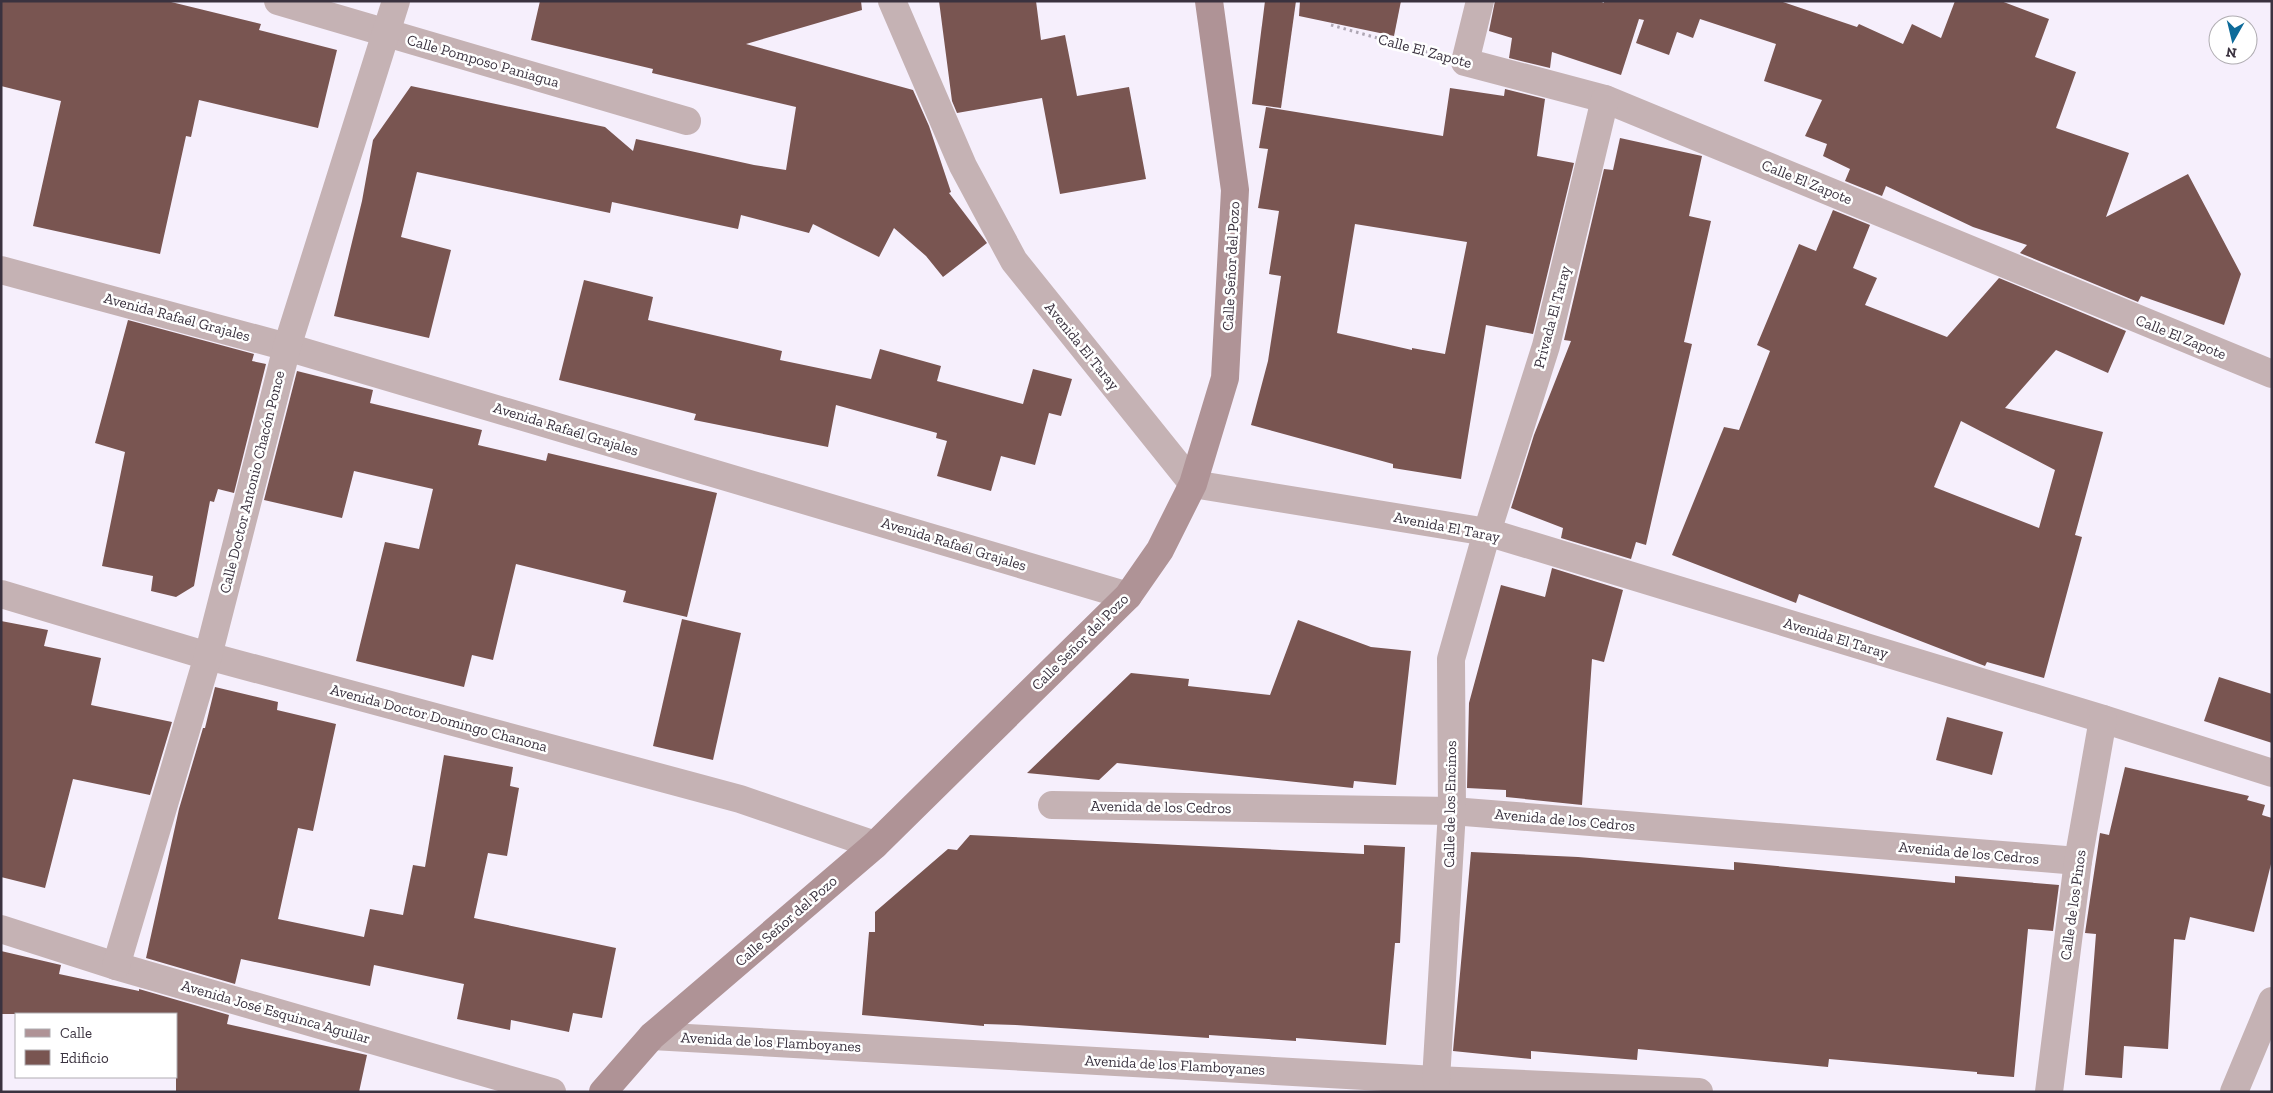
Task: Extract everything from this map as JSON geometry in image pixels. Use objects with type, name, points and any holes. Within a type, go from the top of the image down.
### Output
[{"type":"street","name":"Calle Pomposo Paniagua","points":[[278,1],[688,122]]},
{"type":"street","name":"Calle Doctor Antonio Chacón Ponce","points":[[116,966],[208,656],[287,347],[396,1]]},
{"type":"street","name":"Avenida El Taray","points":[[892,1],[963,166],[1014,262],[1193,484],[1487,532],[2103,719],[2272,773]]},
{"type":"street","name":"Calle Señor del Pozo","points":[[603,1092],[652,1036],[875,845],[1128,596],[1160,550],[1193,484],[1225,378],[1235,190],[1209,1]]},
{"type":"street","points":[[1465,62],[1480,1]]},
{"type":"street","name":"Calle El Zapote","points":[[1465,62],[1605,99],[2272,374]]},
{"type":"street","name":"Privada El Taray","points":[[1487,532],[1546,346],[1605,99]]},
{"type":"street","name":"Avenida Rafaél Grajales","points":[[1,270],[287,347],[1128,596]]},
{"type":"street","name":"Calle de los Encinos","points":[[1436,1080],[1452,811],[1451,659],[1487,532]]},
{"type":"street","name":"Avenida Doctor Domingo Chanona","points":[[1,594],[208,656],[740,799],[875,845]]},
{"type":"street","name":"Calle de los Pinos","points":[[2049,1092],[2078,861],[2103,719]]},
{"type":"street","name":"Avenida de los Cedros","points":[[1052,805],[1452,811],[2078,861]]},
{"type":"street","name":"Avenida José Esquinca Aguilar","points":[[1,929],[116,966],[552,1092]]},
{"type":"street","points":[[2234,1092],[2272,1001]]},
{"type":"street","name":"Avenida de los Flamboyanes","points":[[652,1036],[1436,1080],[1699,1092]]},
{"type":"path","name":"Calle El Zapote","points":[[1331,25],[1465,62]]},
{"type":"building","points":[[1,1],[167,1],[261,24],[259,30],[337,50],[318,128],[199,100],[191,137],[186,136],[160,254],[33,226],[61,101],[1,86]]},
{"type":"building","points":[[540,1],[861,1],[862,10],[746,44],[913,90],[929,126],[951,192],[949,193],[987,243],[943,277],[926,256],[894,228],[879,257],[813,224],[809,233],[741,215],[738,229],[612,202],[610,213],[417,172],[401,237],[451,250],[429,338],[334,316],[362,201],[373,140],[411,86],[605,127],[633,151],[636,139],[754,165],[786,170],[796,107],[652,73],[653,69],[531,40]]},
{"type":"building","points":[[939,1],[1036,1],[1041,40],[1065,35],[1077,96],[1129,87],[1146,179],[1060,194],[1042,98],[957,113],[952,101]]},
{"type":"building","points":[[1265,1],[1296,1],[1281,108],[1252,104]]},
{"type":"building","points":[[1300,1],[1401,1],[1394,36],[1299,16]]},
{"type":"building","points":[[1495,1],[1599,1],[1604,3],[1604,1],[1780,1],[1857,27],[1859,24],[1903,44],[1912,24],[1941,38],[1955,1],[2001,1],[2049,19],[2035,57],[2076,72],[2056,128],[2129,153],[2106,217],[2188,174],[2241,274],[2224,325],[2141,296],[2138,302],[2020,253],[2027,245],[1973,227],[1886,186],[1882,196],[1845,181],[1850,169],[1823,156],[1827,144],[1805,136],[1822,100],[1764,81],[1776,44],[1700,19],[1693,38],[1677,32],[1669,55],[1636,43],[1644,20],[1639,19],[1621,75],[1552,52],[1550,68],[1509,58],[1512,38],[1489,31]]},
{"type":"building","points":[[1450,88],[1504,96],[1505,89],[1545,99],[1537,156],[1574,163],[1533,334],[1486,325],[1461,479],[1393,468],[1393,464],[1251,425],[1268,361],[1281,276],[1269,274],[1279,211],[1258,208],[1268,149],[1259,148],[1266,107],[1443,136]],"holes":[[[1355,224],[1467,242],[1445,354],[1412,348],[1412,350],[1337,333]]]},
{"type":"building","points":[[1620,138],[1702,156],[1689,216],[1711,221],[1684,342],[1692,344],[1646,545],[1636,542],[1631,559],[1561,538],[1563,528],[1511,508],[1534,435],[1571,341],[1564,340],[1604,169],[1613,170]]},
{"type":"building","points":[[1833,210],[1870,225],[1853,268],[1877,278],[1865,305],[1947,337],[1999,278],[2126,331],[2108,373],[2056,350],[2005,408],[2103,432],[2075,535],[2082,537],[2044,678],[1987,662],[1985,666],[1799,594],[1796,603],[1672,555],[1724,427],[1739,430],[1770,351],[1757,345],[1799,244],[1816,251]],"holes":[[[1961,421],[2055,470],[2039,528],[1934,487]]]},
{"type":"building","points":[[584,280],[653,297],[648,320],[782,351],[780,360],[871,379],[880,349],[941,366],[937,381],[1023,404],[1033,369],[1072,379],[1061,416],[1049,413],[1035,465],[1001,456],[991,491],[937,476],[947,441],[936,438],[937,433],[836,405],[828,447],[694,420],[696,414],[559,380]]},
{"type":"building","points":[[128,320],[254,354],[252,361],[266,364],[234,493],[218,489],[214,502],[210,501],[194,586],[176,597],[151,591],[153,576],[102,566],[125,452],[95,443]]},
{"type":"building","points":[[297,371],[373,390],[370,403],[482,430],[478,445],[546,461],[548,453],[717,493],[687,617],[623,602],[626,591],[516,564],[493,660],[472,655],[464,687],[356,661],[385,542],[419,549],[433,489],[354,471],[342,518],[264,500]]},
{"type":"building","points":[[1552,568],[1623,590],[1604,662],[1592,659],[1582,805],[1506,797],[1506,790],[1467,788],[1469,703],[1501,585],[1545,597]]},
{"type":"building","points":[[682,619],[741,633],[713,760],[653,746]]},
{"type":"building","points":[[1298,620],[1371,647],[1411,651],[1396,785],[1354,781],[1353,788],[1117,763],[1099,780],[1027,773],[1131,673],[1189,679],[1188,686],[1270,695]]},
{"type":"building","points":[[1,621],[48,630],[44,646],[101,658],[91,705],[172,722],[150,795],[73,779],[45,888],[1,877]]},
{"type":"building","points":[[2219,677],[2272,694],[2272,743],[2204,721]]},
{"type":"building","points":[[215,687],[278,702],[277,710],[336,724],[313,831],[298,828],[278,919],[364,937],[370,909],[403,915],[413,865],[425,867],[444,755],[513,767],[510,786],[519,788],[507,856],[488,853],[474,918],[616,948],[602,1018],[573,1013],[569,1032],[511,1020],[510,1030],[457,1019],[464,984],[374,965],[370,986],[241,959],[235,984],[146,958],[179,809],[203,728],[205,728]]},
{"type":"building","points":[[1947,717],[2003,732],[1992,775],[1936,760]]},
{"type":"building","points":[[2125,767],[2249,796],[2247,800],[2265,805],[2262,815],[2272,818],[2272,860],[2254,932],[2190,917],[2185,940],[2174,939],[2168,1049],[2124,1046],[2122,1078],[2085,1075],[2096,934],[2085,933],[2100,833],[2109,835]]},
{"type":"building","points":[[970,835],[1364,854],[1364,845],[1405,847],[1400,943],[1395,943],[1386,1045],[1296,1038],[1296,1041],[1209,1035],[1209,1038],[1016,1025],[984,1024],[984,1026],[862,1015],[869,932],[875,932],[875,912],[948,849],[957,850]]},
{"type":"building","points":[[1471,852],[1578,857],[1734,870],[1734,862],[1955,883],[1955,876],[2059,885],[2053,931],[2028,929],[2014,1077],[1829,1059],[1828,1067],[1638,1049],[1637,1060],[1531,1051],[1531,1059],[1453,1051]]},
{"type":"building","points":[[1,951],[61,965],[59,974],[139,991],[139,989],[229,1015],[227,1024],[367,1055],[359,1092],[176,1092],[176,1078],[178,1078],[178,1013],[1,1014]]}]
